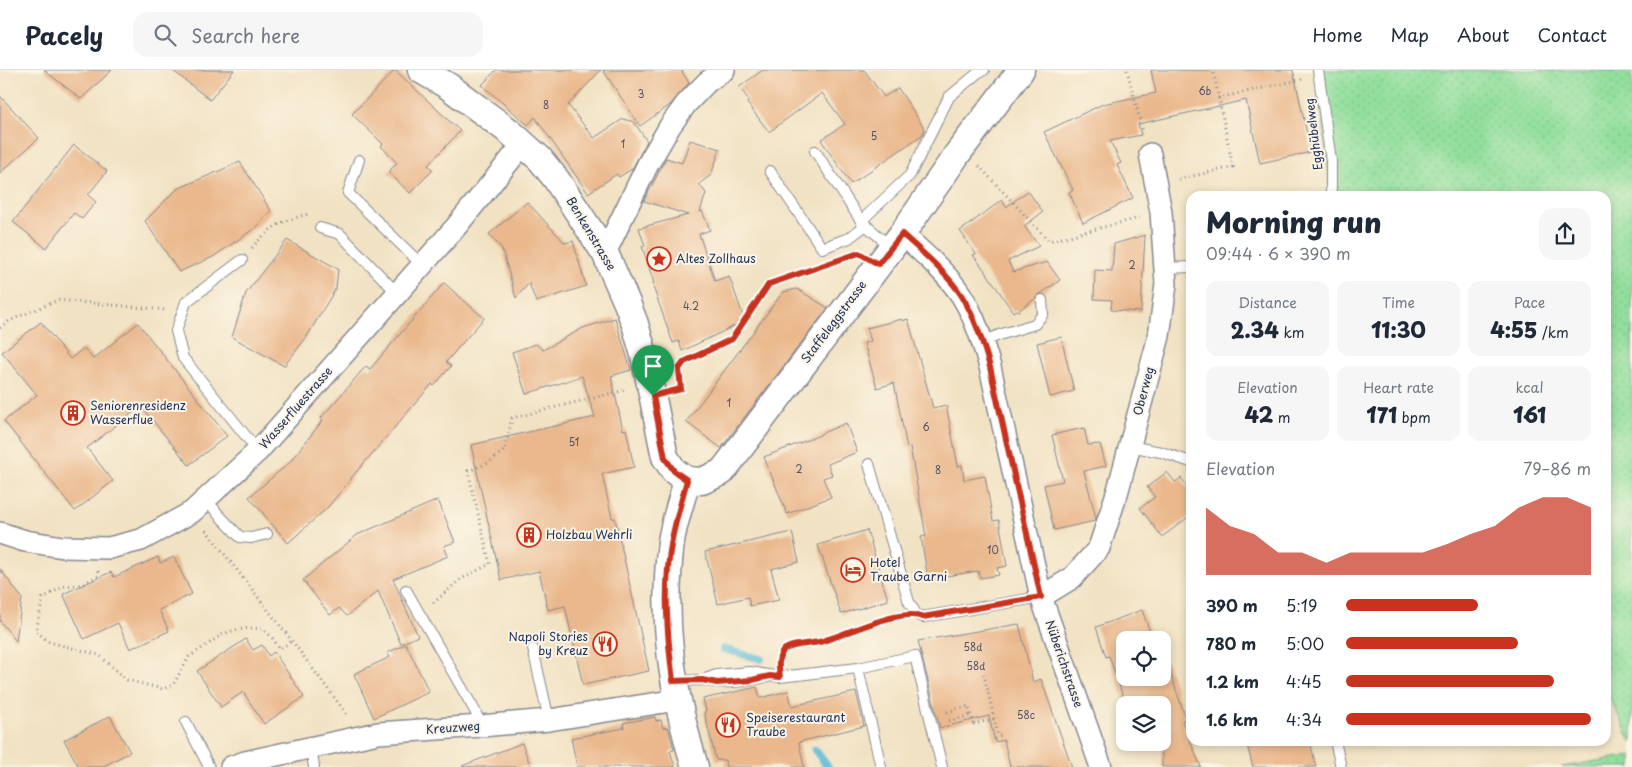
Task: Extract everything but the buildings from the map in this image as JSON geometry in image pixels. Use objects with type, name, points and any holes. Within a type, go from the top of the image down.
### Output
[{"type":"street","name":"Benkenstrasse","points":[[421,70],[448,86],[524,143],[556,178],[605,253],[635,324],[652,390],[665,458],[674,471],[687,480]]},
{"type":"street","points":[[605,253],[648,164],[670,126],[686,104],[707,82],[724,70]]},
{"type":"street","name":"Staffeleggstrasse","points":[[687,480],[702,481],[722,472],[1021,70]]},
{"type":"street","name":"Wasserfluestrasse","points":[[0,533],[37,543],[63,547],[109,548],[141,540],[199,506],[258,451],[455,228],[524,143]]},
{"type":"street","name":"Oberweg","points":[[1041,597],[1072,578],[1099,548],[1118,490],[1158,336],[1166,284],[1161,212],[1150,154]]},
{"type":"street","name":"Nüberichstrasse","points":[[896,240],[932,261],[958,290],[983,342],[1041,597],[1101,767]]},
{"type":"street","points":[[687,480],[672,540],[666,591],[667,624],[675,690],[695,767]]},
{"type":"street","name":"Kreuzweg","points":[[231,767],[245,762],[312,757],[358,737],[378,733],[549,720],[625,709],[675,690]]},
{"type":"lane","points":[[770,171],[822,248],[849,238],[910,175],[949,97],[984,70]]},
{"type":"lane","name":"Egghübelweg","points":[[1318,73],[1330,161],[1332,191]]},
{"type":"lane","points":[[814,151],[864,223],[896,240]]},
{"type":"lane","points":[[359,160],[348,193],[422,265]]},
{"type":"lane","points":[[320,228],[340,234],[397,292]]},
{"type":"lane","points":[[242,260],[186,302],[176,331],[183,358],[258,451]]},
{"type":"lane","points":[[1165,268],[1186,267]]},
{"type":"lane","points":[[983,342],[998,335],[1035,324],[1043,314],[1042,300]]},
{"type":"lane","points":[[1130,446],[1161,452],[1186,460]]},
{"type":"lane","points":[[869,464],[909,602],[916,614],[923,617],[1041,597]]},
{"type":"lane","points":[[199,506],[218,514],[240,537],[251,538],[267,534]]},
{"type":"lane","points":[[406,590],[482,726]]},
{"type":"lane","points":[[533,649],[549,720]]},
{"type":"lane","points":[[675,690],[702,680],[717,683],[752,680],[858,668],[914,656],[942,767]]},
{"type":"lane","points":[[858,668],[881,767]]},
{"type":"lane","points":[[186,722],[210,767]]},
{"type":"lane","points":[[1336,746],[1341,767]]},
{"type":"path","points":[[1127,70],[1150,154]]},
{"type":"path","points":[[1156,185],[1233,167],[1212,70]]},
{"type":"path","points":[[1218,98],[1318,73]]},
{"type":"path","points":[[975,162],[1049,242],[1161,212]]},
{"type":"path","points":[[420,615],[460,579],[490,564],[468,472],[488,463],[505,450],[512,418],[652,390],[681,389],[679,369],[684,362],[732,339],[769,284],[823,266]]},
{"type":"path","points":[[0,328],[9,321],[58,300],[182,312]]},
{"type":"path","points":[[199,506],[292,640],[355,725],[358,737]]},
{"type":"path","points":[[98,548],[98,576],[79,585],[64,586],[42,598],[36,631],[49,642],[100,654],[127,680],[163,690],[174,684],[189,657],[223,634],[236,630],[262,629],[271,636],[280,649],[292,640]]},
{"type":"path","points":[[775,676],[778,662],[783,652],[789,646],[806,645],[850,630],[916,614]]},
{"type":"path","points":[[984,674],[998,736],[1002,735]]},
{"type":"path","points":[[945,712],[968,706],[974,724],[994,719]]},
{"type":"path","points":[[953,720],[972,715]]},
{"type":"green space","points":[[1318,70],[1632,70],[1632,743],[1611,701],[1611,191],[1330,191]]},
{"type":"green space","points":[[1632,755],[1632,767],[1562,767]]},
{"type":"waterway","points":[[723,649],[761,659]]},
{"type":"waterway","points":[[815,750],[828,767]]},
{"type":"place","name":"Altes Zollhaus","points":[[659,259]]},
{"type":"place","name":"Seniorenresidenz Wasserflue","points":[[73,413]]},
{"type":"place","name":"Holzbau Wehrli","points":[[529,535]]},
{"type":"place","name":"Hotel Traube Garni","points":[[853,570]]},
{"type":"place","name":"Napoli Stories by Kreuz","points":[[605,644]]},
{"type":"place","name":"Speiserestaurant Traube","points":[[728,725]]},
{"type":"route","points":[[902,234],[932,261],[958,290],[980,334],[990,367],[1041,597],[923,617],[916,614],[898,617],[850,630],[825,640],[806,645],[789,646],[783,652],[778,662],[780,677],[770,676],[752,680],[717,683],[702,680],[673,681],[669,651],[666,591],[672,540],[687,480],[674,471],[665,458],[653,396],[681,389],[679,369],[684,362],[732,339],[769,284],[859,253],[878,264],[902,234]]}]
